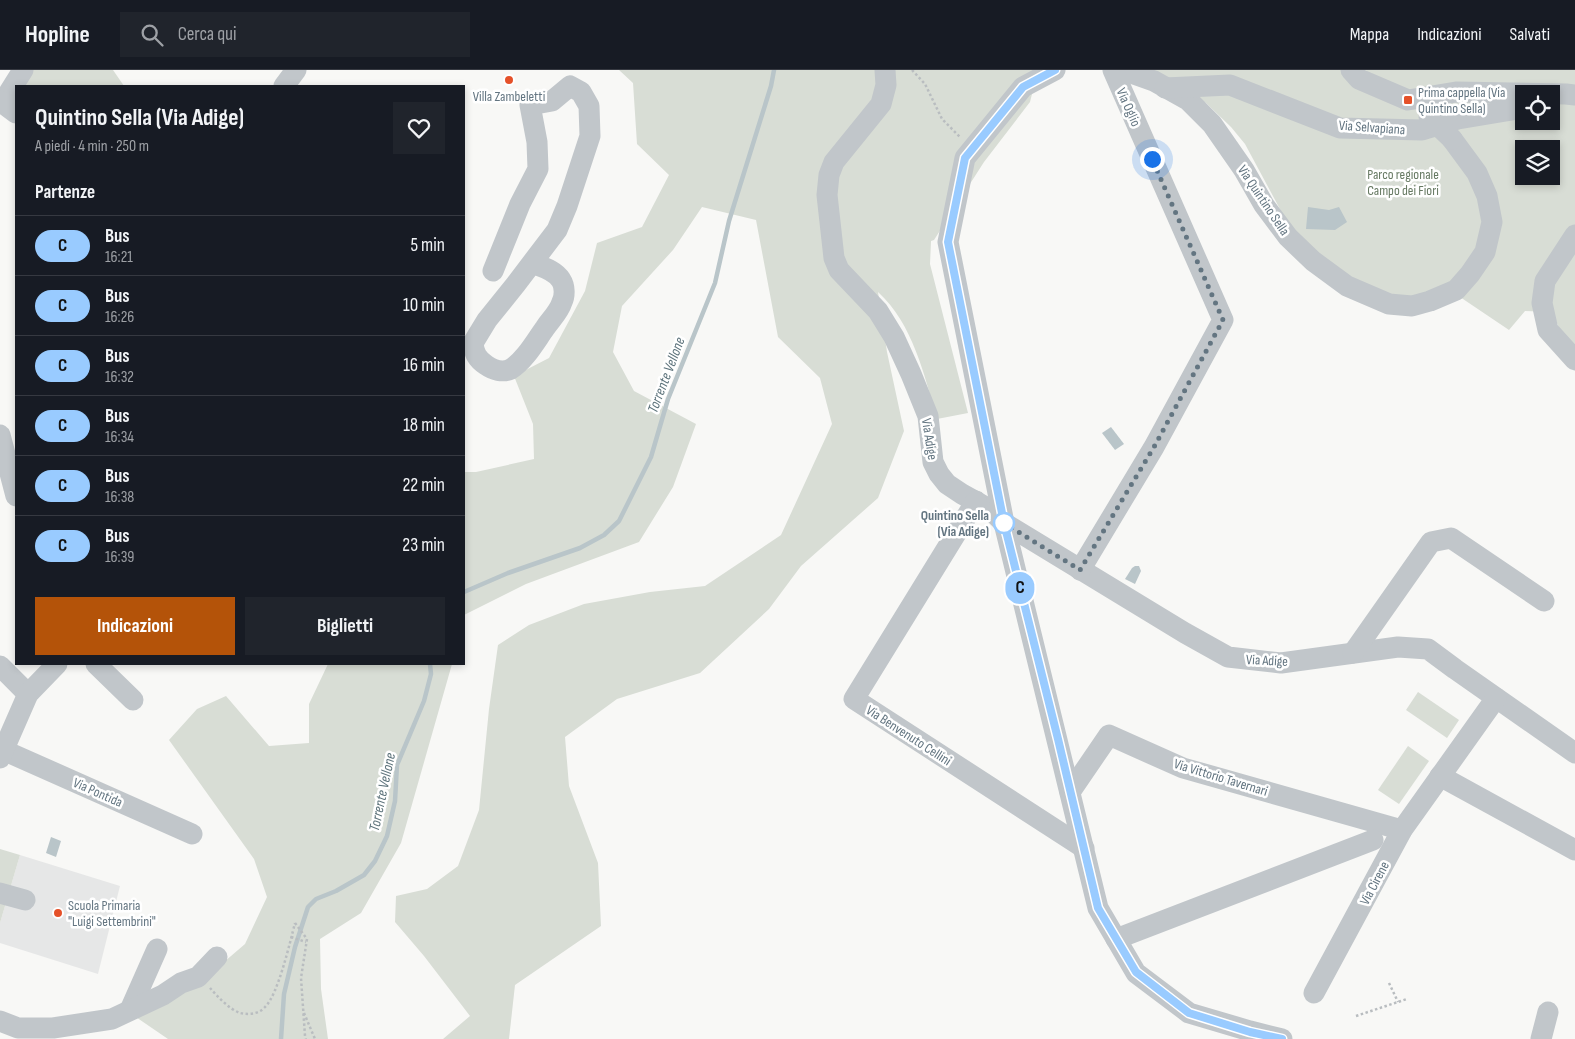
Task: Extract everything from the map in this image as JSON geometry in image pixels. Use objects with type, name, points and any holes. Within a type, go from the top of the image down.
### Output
[{"type":"street","points":[[15,112],[0,101],[8,94],[23,70]]},
{"type":"street","name":"Via Adige","points":[[885,70],[886,85],[881,104],[834,162],[829,175],[826,195],[834,258],[839,270],[878,311],[894,337],[928,416],[933,462],[938,474],[947,484],[992,510],[1004,523],[1080,570],[1185,634],[1228,657],[1281,663],[1398,647],[1428,649],[1575,753]]},
{"type":"street","points":[[1055,70],[1023,87],[965,158],[948,242],[1004,523],[1098,908],[1136,972],[1189,1013],[1250,1032],[1282,1039]]},
{"type":"street","name":"Via Oglio","points":[[1080,570],[1154,447],[1223,320],[1113,70]]},
{"type":"street","name":"Via Quintino Sella","points":[[1123,70],[1154,81],[1188,100],[1212,124],[1244,170],[1264,205],[1288,237],[1313,261],[1347,286],[1389,304],[1412,306],[1456,290],[1485,252],[1492,222],[1487,196],[1477,172],[1452,139],[1408,100]]},
{"type":"street","points":[[1351,70],[1358,79],[1408,100],[1456,92],[1575,95]]},
{"type":"street","name":"Via Selvapiana","points":[[1165,88],[1230,85],[1340,128],[1422,130],[1458,119],[1515,110]]},
{"type":"street","points":[[493,271],[520,204],[538,169],[537,142],[530,105],[552,101],[570,86],[581,92],[589,106],[590,136],[557,230],[487,320],[468,349],[490,368],[500,371],[510,370],[538,338],[562,304],[564,294],[562,282],[556,273],[532,263]]},
{"type":"street","points":[[1560,102],[1575,100]]},
{"type":"street","points":[[1575,236],[1545,281],[1542,303],[1548,330],[1575,360]]},
{"type":"street","points":[[0,435],[15,492]]},
{"type":"street","name":"Via Benvenuto Cellini","points":[[976,501],[854,699],[1084,848]]},
{"type":"street","points":[[1353,653],[1432,542],[1451,538],[1544,601]]},
{"type":"street","name":"Via Pontida","points":[[56,665],[28,694],[2,754],[192,834]]},
{"type":"street","points":[[97,665],[133,700]]},
{"type":"street","points":[[0,666],[28,694]]},
{"type":"street","name":"Via Cirene","points":[[1314,993],[1402,830],[1496,698]]},
{"type":"street","name":"Via Vittorio Tavernari","points":[[1070,792],[1110,735],[1183,768],[1402,830]]},
{"type":"street","points":[[1440,776],[1575,850]]},
{"type":"street","points":[[1116,939],[1373,840]]},
{"type":"street","points":[[0,893],[25,900]]},
{"type":"street","points":[[130,1010],[157,950]]},
{"type":"street","points":[[0,1021],[18,1028],[53,1028],[112,1019],[163,995],[181,982],[198,977],[217,957]]},
{"type":"street","points":[[1541,1039],[1548,1012]]},
{"type":"path","points":[[912,70],[925,84],[942,119],[972,150]]},
{"type":"path","points":[[198,977],[224,1002],[240,1012],[254,1014],[264,1008],[273,997],[295,923],[307,939],[301,978],[306,1039]]},
{"type":"path","points":[[291,937],[306,942]]},
{"type":"path","points":[[1389,983],[1398,1002]]},
{"type":"path","points":[[1356,1016],[1407,999]]},
{"type":"path","points":[[303,1009],[315,1039]]},
{"type":"shaded area","points":[[1308,207],[1329,210],[1339,207],[1347,222],[1335,230],[1306,229]]},
{"type":"shaded area","points":[[1111,427],[1124,444],[1115,450],[1102,433]]},
{"type":"shaded area","points":[[1135,566],[1139,566],[1141,571],[1135,584],[1125,579]]},
{"type":"shaded area","points":[[51,837],[61,841],[56,857],[46,853]]},
{"type":"shaded area","name":"Scuola Primaria \"Luigi Settembrini\"","points":[[20,855],[120,886],[98,974],[0,943],[0,923]]},
{"type":"green space","points":[[29,70],[113,70],[123,85],[19,85]]},
{"type":"green space","points":[[619,70],[1038,70],[1030,102],[984,162],[934,240],[931,241],[930,264],[968,413],[937,419],[922,367],[909,334],[890,305],[878,292],[887,352],[904,431],[878,498],[801,566],[769,609],[700,673],[617,699],[565,737],[569,786],[598,863],[601,926],[515,985],[509,1039],[443,1039],[470,1016],[395,922],[396,896],[427,889],[458,866],[479,810],[489,709],[498,645],[529,625],[584,604],[650,592],[705,586],[781,535],[832,424],[820,378],[778,337],[756,220],[702,207],[673,250],[622,306],[613,352],[634,391],[696,424],[673,487],[639,542],[526,584],[465,614],[465,472],[476,472],[534,459],[533,424],[514,376],[549,358],[585,291],[597,243],[642,227],[669,175],[637,144],[633,83]]},
{"type":"green space","name":"Parco regionale Campo dei Fiori","points":[[1146,70],[1575,70],[1575,349],[1565,341],[1552,312],[1525,311],[1509,330],[1463,299],[1449,286],[1416,297],[1391,297],[1336,273],[1288,224],[1245,144],[1231,127],[1206,103],[1161,76]]},
{"type":"green space","points":[[328,665],[452,665],[401,843],[361,913],[320,939],[321,989],[328,1039],[168,1039],[130,1013],[196,986],[245,944],[267,897],[254,859],[169,740],[197,709],[226,696],[269,746],[309,743],[309,704]]},
{"type":"green space","points":[[1418,692],[1459,720],[1447,738],[1406,710]]},
{"type":"green space","points":[[1408,746],[1429,761],[1399,804],[1378,790]]},
{"type":"green space","points":[[0,849],[20,855],[0,923]]},
{"type":"waterway","name":"Torrente Vellone","points":[[465,592],[508,573],[580,548],[604,535],[619,521],[651,457],[668,399],[715,283],[729,221],[771,86],[774,70]]},
{"type":"waterway","name":"Torrente Vellone","points":[[281,1039],[284,994],[295,947],[308,907],[316,899],[336,891],[364,875],[375,861],[387,836],[395,801],[397,765],[424,701],[431,674],[430,665]]},
{"type":"bus line","name":"C","points":[[1055,70],[1023,87],[965,158],[948,242],[1004,523],[1098,908],[1136,972],[1189,1013],[1250,1032],[1282,1039]]},
{"type":"place","name":"Villa Zambeletti","points":[[509,80]]},
{"type":"place","name":"Prima cappella (Via Quintino Sella)","points":[[1408,100]]},
{"type":"place","name":"Quintino Sella (Via Adige)","points":[[1004,523]]},
{"type":"place","name":"Scuola Primaria \"Luigi Settembrini\"","points":[[58,913]]},
{"type":"route","points":[[1004,523],[1080,570],[1154,447],[1223,320],[1152,159]]}]
